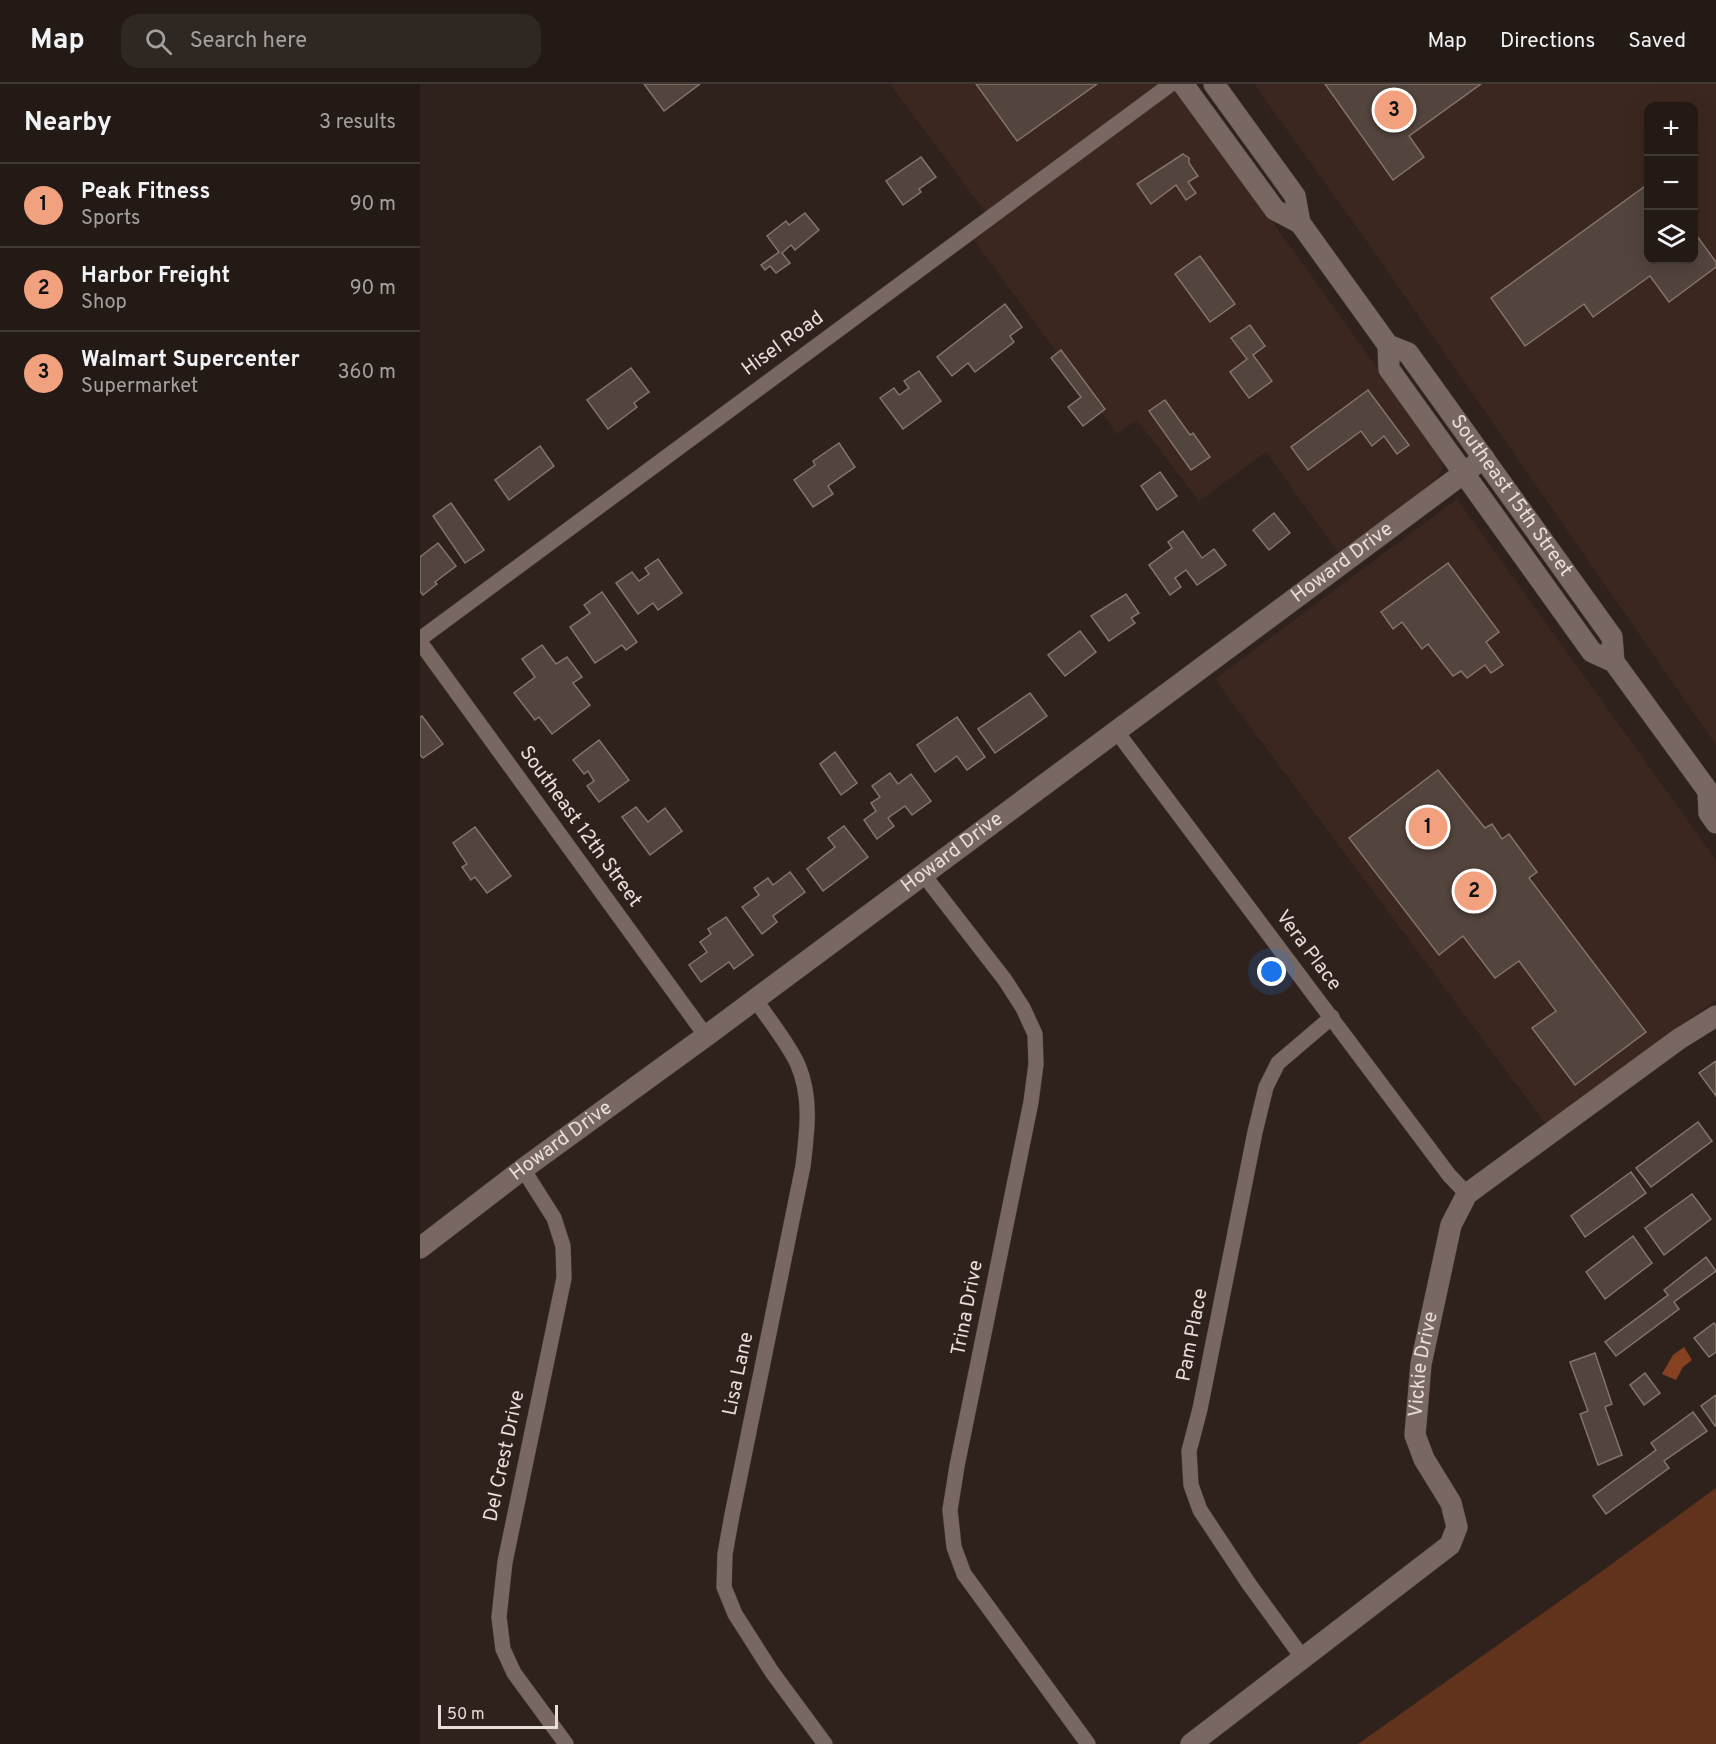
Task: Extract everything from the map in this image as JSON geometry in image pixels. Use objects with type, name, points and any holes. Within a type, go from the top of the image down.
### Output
[{"type":"street","name":"Hisel Road","points":[[420,640],[1172,84]]},
{"type":"street","name":"Southeast 15th Street","points":[[1183,84],[1275,210],[1300,223]]},
{"type":"street","name":"Southeast 15th Street","points":[[1214,84],[1295,196],[1300,223],[1388,345],[1408,353],[1612,637],[1614,662]]},
{"type":"street","name":"Southeast 15th Street","points":[[1388,345],[1389,369],[1592,652],[1614,662],[1712,792],[1709,813],[1716,823]]},
{"type":"street","name":"Howard Drive","points":[[420,1248],[1484,458]]},
{"type":"street","name":"Southeast 12th Street","points":[[420,640],[706,1036]]},
{"type":"street","name":"Vera Place","points":[[1117,732],[1449,1175],[1467,1194]]},
{"type":"street","name":"Trina Drive","points":[[923,874],[1005,980],[1023,1008],[1035,1034],[1036,1064],[1031,1102],[955,1477],[950,1510],[954,1547],[964,1574],[1088,1744]]},
{"type":"street","name":"Lisa Lane","points":[[755,999],[798,1064],[806,1091],[808,1126],[803,1166],[732,1515],[725,1554],[724,1587],[735,1614],[772,1672],[825,1744]]},
{"type":"street","name":"Vickie Drive","points":[[1191,1744],[1450,1545],[1457,1527],[1451,1503],[1424,1459],[1415,1435],[1421,1364],[1451,1225],[1467,1194],[1679,1039],[1716,1016]]},
{"type":"street","name":"Pam Place","points":[[1302,1657],[1249,1584],[1200,1510],[1191,1485],[1189,1452],[1200,1409],[1266,1087],[1278,1063],[1332,1017]]},
{"type":"street","name":"Del Crest Drive","points":[[524,1169],[554,1218],[563,1246],[564,1278],[504,1562],[499,1617],[503,1649],[514,1673],[566,1744]]},
{"type":"shaded area","points":[[890,84],[1171,84],[1438,453],[1443,467],[1438,477],[1415,498],[1338,552],[1266,452],[1199,501],[1137,420],[1117,434],[974,240],[994,224]]},
{"type":"shaded area","points":[[1254,84],[1716,84],[1716,745],[1373,250]]},
{"type":"shaded area","points":[[1457,499],[1716,860],[1716,1000],[1546,1124],[1215,679]]},
{"type":"shaded area","points":[[1684,1347],[1692,1360],[1683,1367],[1676,1380],[1662,1374],[1673,1355]]},
{"type":"shaded area","points":[[1716,1488],[1716,1744],[1358,1744],[1598,1574]]},
{"type":"building","points":[[644,84],[700,84],[664,111]]},
{"type":"building","points":[[976,84],[1097,84],[1017,141]]},
{"type":"building","points":[[1325,84],[1481,84],[1409,136],[1424,157],[1393,180]]},
{"type":"building","points":[[1183,154],[1189,158],[1189,163],[1198,176],[1188,182],[1196,193],[1186,200],[1176,185],[1151,204],[1137,184]]},
{"type":"building","points":[[921,157],[936,177],[919,189],[921,192],[903,205],[886,181]]},
{"type":"building","points":[[1644,187],[1644,264],[1698,264],[1698,237],[1716,262],[1716,267],[1669,302],[1650,276],[1593,317],[1584,304],[1525,346],[1491,298]]},
{"type":"building","points":[[805,213],[819,230],[795,250],[791,245],[782,253],[790,263],[776,273],[770,266],[765,270],[761,265],[779,252],[767,236],[786,221],[789,225]]},
{"type":"building","points":[[1200,256],[1235,304],[1210,322],[1175,274]]},
{"type":"building","points":[[1005,304],[1022,327],[1010,336],[1014,342],[975,372],[968,363],[952,376],[937,357]]},
{"type":"building","points":[[1250,325],[1265,346],[1253,355],[1272,381],[1249,398],[1230,372],[1247,359],[1231,338]]},
{"type":"building","points":[[1061,350],[1105,409],[1083,426],[1068,407],[1081,397],[1051,358]]},
{"type":"building","points":[[631,368],[649,392],[634,403],[637,407],[608,429],[587,400]]},
{"type":"building","points":[[919,371],[941,401],[903,429],[880,398],[894,388],[899,395],[909,388],[904,381]]},
{"type":"building","points":[[1368,390],[1409,445],[1397,454],[1384,436],[1372,446],[1361,431],[1308,470],[1291,447]]},
{"type":"building","points":[[1165,400],[1190,435],[1193,433],[1210,457],[1191,470],[1149,411]]},
{"type":"building","points":[[839,443],[855,467],[828,486],[833,494],[813,507],[794,480],[815,465],[813,461]]},
{"type":"building","points":[[540,446],[554,466],[509,500],[495,480]]},
{"type":"building","points":[[1160,472],[1177,496],[1157,510],[1141,486]]},
{"type":"building","points":[[451,503],[484,550],[465,563],[433,516]]},
{"type":"building","points":[[1274,513],[1290,533],[1269,550],[1253,530]]},
{"type":"building","points":[[1183,531],[1202,558],[1214,549],[1226,565],[1197,585],[1186,570],[1175,578],[1181,587],[1170,595],[1149,565],[1172,548],[1168,542]]},
{"type":"building","points":[[438,543],[456,566],[435,582],[437,584],[423,595],[420,591],[420,557]]},
{"type":"building","points":[[658,559],[682,593],[658,610],[653,603],[638,614],[616,583],[632,572],[639,581],[649,574],[645,568]]},
{"type":"building","points":[[1448,563],[1499,632],[1486,642],[1503,665],[1491,673],[1485,665],[1467,678],[1461,671],[1453,676],[1428,644],[1422,649],[1402,622],[1393,629],[1381,612]]},
{"type":"building","points":[[602,592],[637,642],[626,650],[622,645],[595,663],[570,627],[590,613],[584,605]]},
{"type":"building","points":[[1126,594],[1139,613],[1131,618],[1135,623],[1109,641],[1091,616]]},
{"type":"building","points":[[1080,631],[1096,652],[1065,676],[1048,655]]},
{"type":"building","points":[[542,645],[556,664],[567,657],[582,677],[573,683],[590,705],[552,734],[539,717],[535,720],[514,693],[535,677],[522,659]]},
{"type":"building","points":[[1030,693],[1047,716],[995,753],[978,729]]},
{"type":"building","points":[[422,716],[443,744],[423,758],[420,755],[420,717]]},
{"type":"building","points":[[957,717],[985,757],[967,770],[957,756],[935,772],[917,745]]},
{"type":"building","points":[[599,740],[629,780],[599,802],[587,786],[594,781],[588,771],[584,774],[573,760]]},
{"type":"building","points":[[835,752],[857,783],[841,795],[820,764]]},
{"type":"building","points":[[1438,770],[1485,828],[1492,824],[1502,839],[1509,834],[1537,872],[1529,878],[1646,1032],[1575,1085],[1532,1028],[1556,1011],[1519,961],[1495,978],[1463,936],[1439,955],[1349,838]]},
{"type":"building","points":[[890,773],[898,784],[911,774],[931,801],[912,815],[905,806],[888,818],[894,826],[877,839],[864,820],[876,811],[871,803],[880,797],[872,786]]},
{"type":"building","points":[[636,807],[648,822],[665,808],[682,831],[650,855],[622,817]]},
{"type":"building","points":[[844,826],[868,857],[823,891],[807,869],[835,847],[828,838]]},
{"type":"building","points":[[475,827],[511,876],[487,893],[475,877],[471,880],[462,867],[467,864],[453,843]]},
{"type":"building","points":[[790,872],[805,892],[773,916],[777,922],[762,934],[742,907],[759,895],[754,888],[768,878],[773,885]]},
{"type":"building","points":[[726,917],[753,955],[734,969],[729,962],[701,982],[689,965],[707,952],[700,942],[711,934],[708,929]]},
{"type":"building","points":[[1716,1061],[1716,1096],[1699,1073]]},
{"type":"building","points":[[1698,1122],[1712,1141],[1651,1187],[1636,1168]]},
{"type":"building","points":[[1631,1172],[1646,1193],[1585,1237],[1571,1216]]},
{"type":"building","points":[[1692,1194],[1711,1219],[1664,1255],[1645,1228]]},
{"type":"building","points":[[1633,1236],[1652,1263],[1605,1299],[1586,1272]]},
{"type":"building","points":[[1706,1257],[1716,1271],[1674,1302],[1679,1309],[1616,1356],[1605,1342],[1668,1295],[1664,1290]]},
{"type":"building","points":[[1714,1323],[1716,1352],[1709,1357],[1694,1338]]},
{"type":"building","points":[[1595,1353],[1612,1404],[1605,1407],[1622,1455],[1598,1465],[1580,1414],[1588,1411],[1570,1362]]},
{"type":"building","points":[[1645,1373],[1660,1393],[1644,1405],[1630,1385]]},
{"type":"building","points":[[1716,1395],[1716,1426],[1715,1426],[1701,1406]]},
{"type":"building","points":[[1693,1412],[1707,1431],[1664,1461],[1669,1468],[1606,1514],[1593,1496],[1656,1450],[1651,1443]]},
{"type":"place","name":"Walmart Supercenter","points":[[1394,110]]},
{"type":"place","name":"Peak Fitness","points":[[1428,827]]},
{"type":"place","name":"Harbor Freight","points":[[1474,891]]}]
